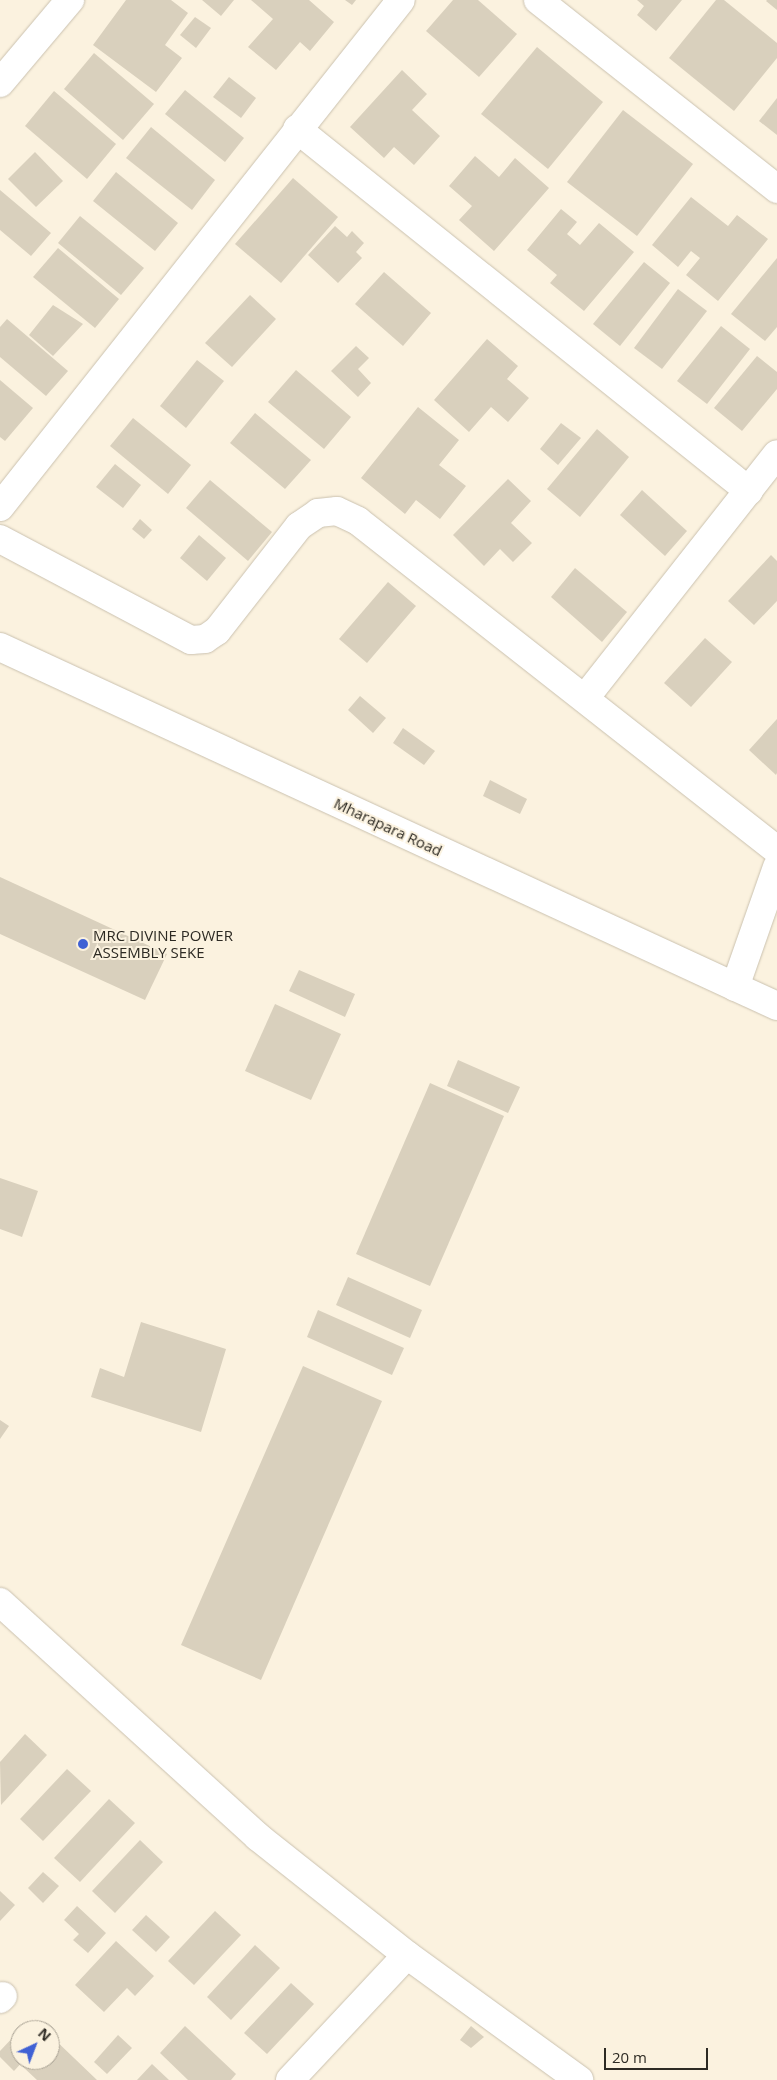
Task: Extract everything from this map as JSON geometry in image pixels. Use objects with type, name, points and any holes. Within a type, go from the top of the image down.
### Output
[{"type":"street","points":[[0,83],[70,0]]},
{"type":"street","points":[[0,507],[297,129],[401,0]]},
{"type":"street","points":[[538,0],[777,189]]},
{"type":"street","points":[[297,129],[749,491]]},
{"type":"street","points":[[585,698],[777,454]]},
{"type":"street","points":[[0,539],[192,640],[205,638],[217,631],[299,526],[318,513],[337,511],[358,521],[777,850]]},
{"type":"street","name":"Mharapara Road","points":[[0,647],[777,1006]]},
{"type":"street","points":[[735,987],[777,867]]},
{"type":"street","points":[[0,1602],[258,1837],[407,1955],[579,2080]]},
{"type":"street","points":[[290,2080],[407,1955]]},
{"type":"building","points":[[126,0],[171,0],[188,13],[165,45],[182,58],[156,92],[93,45]]},
{"type":"building","points":[[202,0],[234,0],[221,16]]},
{"type":"building","points":[[251,0],[309,0],[334,22],[310,51],[300,42],[276,70],[248,47],[273,19]]},
{"type":"building","points":[[345,0],[356,0],[352,5]]},
{"type":"building","points":[[453,0],[478,0],[517,34],[479,77],[426,31]]},
{"type":"building","points":[[637,0],[682,0],[656,31],[637,15],[644,6]]},
{"type":"building","points":[[716,0],[724,0],[777,43],[777,58],[734,111],[669,58]]},
{"type":"building","points":[[777,0],[777,10],[766,1]]},
{"type":"building","points":[[195,17],[211,28],[196,48],[180,35]]},
{"type":"building","points":[[537,47],[603,102],[548,169],[481,114]]},
{"type":"building","points":[[94,53],[154,104],[123,140],[64,89]]},
{"type":"building","points":[[402,70],[427,94],[412,110],[440,136],[414,165],[394,147],[384,158],[350,127]]},
{"type":"building","points":[[229,77],[256,98],[241,118],[213,97]]},
{"type":"building","points":[[185,90],[244,138],[225,162],[165,114]]},
{"type":"building","points":[[54,91],[116,144],[87,179],[25,126]]},
{"type":"building","points":[[777,98],[777,135],[759,121]]},
{"type":"building","points":[[623,110],[693,164],[637,236],[567,182]]},
{"type":"building","points":[[151,127],[215,180],[192,210],[126,158]]},
{"type":"building","points":[[35,152],[63,181],[36,207],[8,179]]},
{"type":"building","points":[[475,156],[499,177],[515,158],[549,188],[494,251],[459,220],[472,206],[449,186]]},
{"type":"building","points":[[116,172],[178,223],[155,251],[93,201]]},
{"type":"building","points":[[293,178],[338,217],[281,283],[235,244]]},
{"type":"building","points":[[0,190],[51,233],[31,256],[0,230]]},
{"type":"building","points":[[691,197],[728,226],[737,215],[768,239],[718,301],[686,275],[700,258],[691,251],[678,267],[652,245]]},
{"type":"building","points":[[561,209],[577,222],[567,234],[580,245],[599,223],[634,252],[584,311],[550,283],[557,275],[527,250]]},
{"type":"building","points":[[80,216],[144,268],[121,295],[58,243]]},
{"type":"building","points":[[335,226],[347,237],[352,231],[364,243],[356,252],[362,258],[338,283],[308,255]]},
{"type":"building","points":[[58,248],[119,299],[95,328],[33,277]]},
{"type":"building","points":[[777,258],[777,327],[765,341],[731,314]]},
{"type":"building","points":[[644,262],[670,283],[620,346],[593,324]]},
{"type":"building","points":[[384,272],[431,313],[403,346],[355,304]]},
{"type":"building","points":[[678,289],[707,311],[662,369],[634,348]]},
{"type":"building","points":[[250,295],[276,319],[232,367],[205,343]]},
{"type":"building","points":[[53,305],[83,324],[53,356],[29,335]]},
{"type":"building","points":[[7,319],[68,371],[46,396],[0,357],[0,327]]},
{"type":"building","points":[[721,326],[750,349],[707,404],[677,381]]},
{"type":"building","points":[[487,339],[518,366],[507,379],[529,398],[508,422],[491,407],[469,432],[434,400]]},
{"type":"building","points":[[356,346],[369,358],[358,369],[371,383],[358,397],[331,371]]},
{"type":"building","points":[[757,356],[777,372],[777,389],[742,431],[714,408]]},
{"type":"building","points":[[197,360],[224,381],[186,428],[160,406]]},
{"type":"building","points":[[296,370],[351,417],[324,449],[268,402]]},
{"type":"building","points":[[0,380],[33,408],[5,441],[0,437]]},
{"type":"building","points":[[418,407],[459,440],[439,465],[466,486],[440,519],[416,500],[405,514],[361,478]]},
{"type":"building","points":[[255,413],[311,460],[285,489],[230,443]]},
{"type":"building","points":[[133,418],[191,465],[168,494],[110,446]]},
{"type":"building","points":[[561,423],[581,438],[558,465],[540,449]]},
{"type":"building","points":[[597,429],[629,457],[580,517],[547,489]]},
{"type":"building","points":[[115,464],[141,485],[123,508],[96,487]]},
{"type":"building","points":[[508,479],[531,501],[511,523],[532,543],[513,562],[500,549],[484,566],[453,535]]},
{"type":"building","points":[[210,480],[272,532],[248,561],[186,508]]},
{"type":"building","points":[[642,490],[687,531],[665,556],[620,515]]},
{"type":"building","points":[[140,519],[152,530],[144,539],[132,529]]},
{"type":"building","points":[[199,535],[226,558],[207,581],[180,558]]},
{"type":"building","points":[[771,555],[777,561],[777,601],[754,625],[728,601]]},
{"type":"building","points":[[575,568],[627,612],[602,642],[551,597]]},
{"type":"building","points":[[388,582],[416,606],[367,663],[339,639]]},
{"type":"building","points":[[705,638],[732,662],[691,707],[664,683]]},
{"type":"building","points":[[360,696],[386,718],[373,733],[348,710]]},
{"type":"building","points":[[777,719],[777,773],[776,775],[749,750]]},
{"type":"building","points":[[403,728],[435,751],[424,765],[393,743]]},
{"type":"building","points":[[490,780],[527,799],[520,814],[483,796]]},
{"type":"building","name":"MRC DIVINE POWER ASSEMBLY SEKE","points":[[0,877],[167,954],[145,1000],[0,934]]},
{"type":"building","points":[[299,970],[355,994],[345,1017],[289,991]]},
{"type":"building","points":[[275,1004],[341,1034],[311,1100],[245,1071]]},
{"type":"building","points":[[458,1060],[520,1087],[508,1113],[447,1086]]},
{"type":"building","points":[[430,1083],[504,1116],[430,1286],[356,1254]]},
{"type":"building","points":[[0,1178],[38,1191],[22,1237],[0,1229]]},
{"type":"building","points":[[348,1277],[422,1310],[410,1338],[336,1305]]},
{"type":"building","points":[[318,1310],[404,1348],[392,1375],[307,1337]]},
{"type":"building","points":[[141,1322],[226,1349],[201,1432],[91,1397],[100,1368],[124,1377]]},
{"type":"building","points":[[303,1366],[382,1401],[261,1680],[181,1645]]},
{"type":"building","points":[[0,1420],[9,1426],[0,1439]]},
{"type":"building","points":[[25,1734],[47,1755],[1,1805],[0,1762]]},
{"type":"building","points":[[67,1769],[91,1791],[43,1841],[20,1819]]},
{"type":"building","points":[[109,1799],[135,1823],[80,1882],[54,1858]]},
{"type":"building","points":[[140,1840],[163,1862],[115,1913],[92,1891]]},
{"type":"building","points":[[43,1872],[59,1886],[43,1903],[28,1888]]},
{"type":"building","points":[[0,1891],[15,1905],[0,1921]]},
{"type":"building","points":[[77,1906],[106,1933],[88,1953],[73,1940],[79,1934],[64,1920]]},
{"type":"building","points":[[215,1911],[241,1935],[194,1985],[168,1961]]},
{"type":"building","points":[[146,1915],[170,1937],[156,1952],[132,1930]]},
{"type":"building","points":[[116,1941],[154,1976],[135,1996],[127,1988],[104,2012],[75,1985]]},
{"type":"building","points":[[255,1945],[280,1968],[231,2020],[207,1997]]},
{"type":"building","points":[[291,1983],[314,2004],[267,2054],[244,2033]]},
{"type":"building","points":[[185,2026],[236,2074],[231,2080],[188,2080],[160,2053]]},
{"type":"building","points":[[471,2026],[484,2037],[471,2048],[460,2040]]},
{"type":"building","points":[[118,2035],[132,2048],[107,2074],[94,2062]]},
{"type":"building","points":[[10,2040],[10,2067],[0,2057],[0,2051]]},
{"type":"building","points":[[60,2045],[97,2080],[37,2080],[26,2070],[60,2070]]},
{"type":"building","points":[[152,2064],[169,2080],[137,2080]]},
{"type":"place","name":"MRC DIVINE POWER ASSEMBLY SEKE","points":[[83,944]]}]
